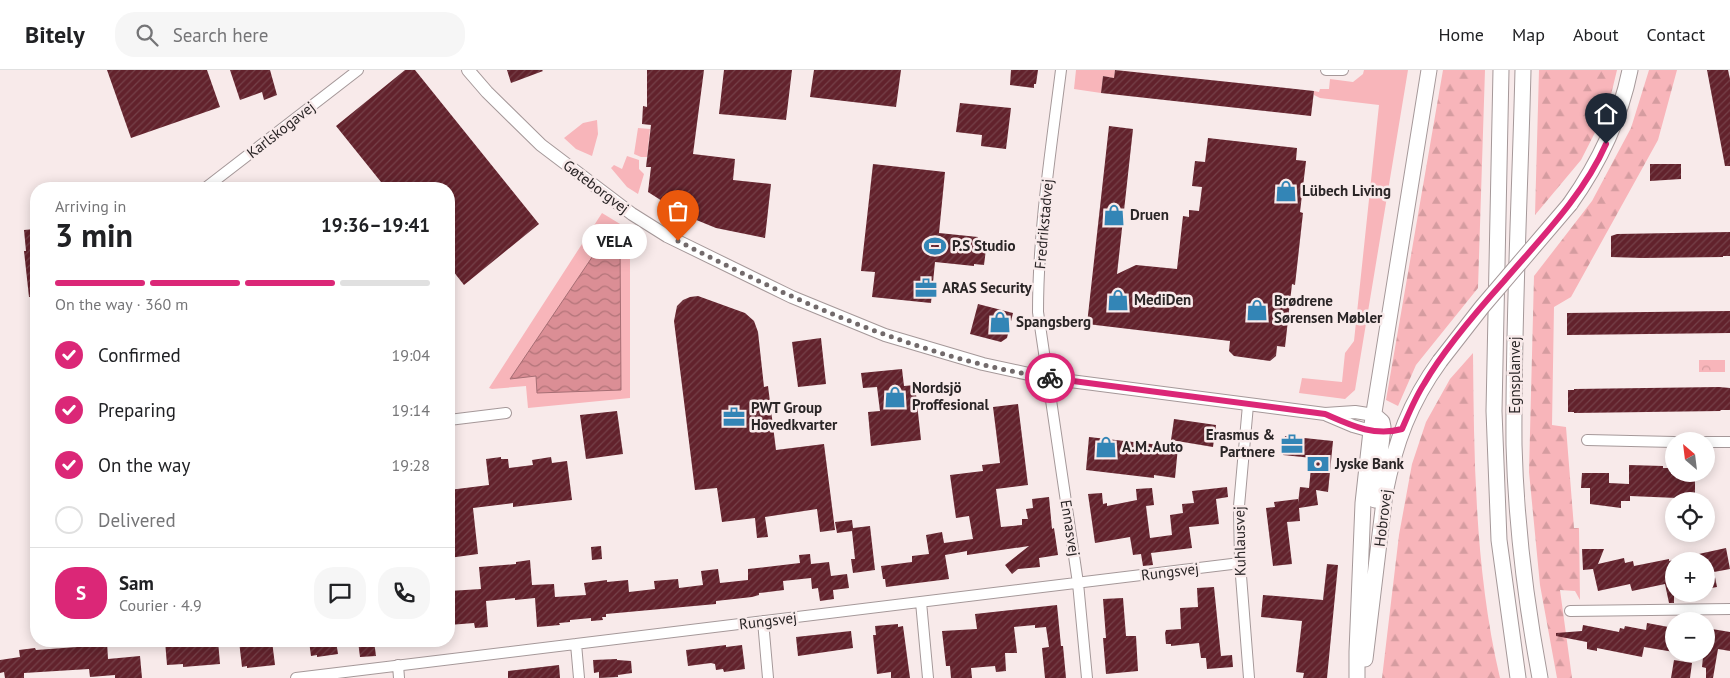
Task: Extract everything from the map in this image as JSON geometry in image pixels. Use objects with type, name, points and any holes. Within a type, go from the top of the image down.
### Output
[{"type":"main road","points":[[1366,654],[1377,432],[1382,422],[1374,415],[1429,70]]},
{"type":"main road","name":"Egnsplanvej","points":[[1501,70],[1494,411],[1499,540],[1518,678]]},
{"type":"main road","name":"Egnsplanvej","points":[[1523,70],[1515,312],[1514,446],[1526,593],[1540,678]]},
{"type":"main road","name":"Hobrovej","points":[[1359,678],[1366,654],[1385,493],[1390,467],[1402,429],[1413,403],[1424,382],[1482,307],[1570,204],[1587,180],[1601,156],[1618,115],[1630,70]]},
{"type":"main road","name":"Hobrovej","points":[[1359,678],[1356,652],[1363,503],[1377,432]]},
{"type":"street","name":"Karlskogavej","points":[[213,182],[358,70]]},
{"type":"street","name":"Gøteborgvej","points":[[468,70],[487,92],[541,145],[615,202],[667,236],[792,297],[885,334],[983,364],[1047,378],[1325,414],[1355,412],[1374,415]]},
{"type":"street","name":"Fredrikstadvej","points":[[1047,378],[1038,312],[1038,287],[1045,201],[1061,70]]},
{"type":"street","points":[[1326,70],[1343,70]]},
{"type":"street","name":"Ennasvej","points":[[1047,378],[1078,583],[1087,678]]},
{"type":"street","name":"Kuhlausvej","points":[[1248,405],[1239,506],[1240,564],[1249,678]]},
{"type":"street","points":[[455,419],[506,413]]},
{"type":"street","name":"Gøteborgvej","points":[[1325,414],[1353,426],[1377,432]]},
{"type":"street","points":[[1377,432],[1402,429]]},
{"type":"street","points":[[1588,440],[1665,442]]},
{"type":"street","points":[[1715,442],[1730,442]]},
{"type":"street","name":"Rungsvej","points":[[296,678],[1240,564]]},
{"type":"street","points":[[921,602],[928,678]]},
{"type":"street","points":[[1570,612],[1730,609]]},
{"type":"street","points":[[763,621],[768,678]]},
{"type":"street","points":[[576,644],[579,678]]},
{"type":"street","points":[[398,665],[399,678]]},
{"type":"green space","points":[[1076,70],[1115,70],[1114,78],[1103,76],[1101,93],[1074,89]]},
{"type":"green space","points":[[1364,70],[1408,70],[1355,390],[1345,399],[1299,393],[1302,378],[1342,382],[1345,353],[1354,341],[1379,105],[1320,98],[1314,95],[1314,91],[1319,92],[1320,89],[1329,89],[1330,79],[1353,82],[1363,74]]},
{"type":"green space","points":[[1443,70],[1485,70],[1478,288],[1416,365],[1398,406],[1386,400]]},
{"type":"green space","points":[[1539,70],[1617,70],[1608,107],[1581,160],[1535,215]]},
{"type":"green space","points":[[1649,70],[1677,70],[1658,140],[1571,297],[1554,307],[1552,425],[1566,427],[1574,528],[1579,528],[1580,600],[1575,591],[1560,590],[1572,678],[1557,678],[1540,585],[1529,472],[1534,276],[1592,201],[1631,128]]},
{"type":"green space","points":[[597,120],[598,134],[592,156],[576,149],[564,138],[583,123]]},
{"type":"green space","points":[[638,128],[650,129],[647,157],[634,154]]},
{"type":"green space","points":[[627,156],[639,160],[639,169],[644,174],[638,194],[627,187],[611,168],[614,165],[622,169]]},
{"type":"green space","points":[[602,213],[630,230],[630,398],[528,408],[526,386],[489,388]]},
{"type":"green space","points":[[1473,353],[1475,475],[1481,557],[1485,598],[1500,678],[1382,678],[1399,535],[1412,464],[1426,422],[1450,379]]},
{"type":"green space","points":[[1699,360],[1725,360],[1725,372],[1699,372]]},
{"type":"water","points":[[613,233],[618,236],[620,241],[621,390],[537,393],[536,376],[510,379],[607,235]]},
{"type":"building","points":[[107,70],[207,70],[220,107],[131,138]]},
{"type":"building","points":[[230,70],[270,70],[277,95],[264,100],[262,92],[240,100]]},
{"type":"building","points":[[405,70],[415,70],[539,224],[464,285],[455,274],[455,182],[381,182],[336,126]]},
{"type":"building","points":[[507,70],[542,70],[543,71],[511,83]]},
{"type":"building","points":[[647,70],[704,70],[693,154],[735,159],[733,180],[771,184],[765,238],[716,228],[689,217],[648,192],[651,167],[646,167],[651,125],[642,124],[643,106],[647,107]]},
{"type":"building","points":[[724,70],[792,70],[786,120],[719,114]]},
{"type":"building","points":[[814,70],[901,70],[896,107],[810,97]]},
{"type":"building","points":[[1011,70],[1038,70],[1034,88],[1010,85]]},
{"type":"building","points":[[1115,70],[1314,91],[1311,116],[1101,93],[1103,76],[1114,78]]},
{"type":"building","points":[[1707,70],[1728,70],[1730,79],[1730,166],[1725,166]]},
{"type":"building","points":[[960,103],[1011,108],[1006,149],[981,146],[982,135],[956,132]]},
{"type":"building","points":[[1109,126],[1133,129],[1117,274],[1136,265],[1177,269],[1183,216],[1189,217],[1189,210],[1199,211],[1202,187],[1192,186],[1195,161],[1205,162],[1208,138],[1297,148],[1296,160],[1306,161],[1300,212],[1303,213],[1295,285],[1292,284],[1285,347],[1277,346],[1276,356],[1270,361],[1234,356],[1229,351],[1230,341],[1087,324]]},
{"type":"building","points":[[873,164],[945,172],[939,233],[978,237],[977,240],[987,241],[984,265],[974,264],[974,266],[935,262],[931,303],[872,297],[875,272],[861,271]]},
{"type":"building","points":[[1650,164],[1681,164],[1681,179],[1650,181]]},
{"type":"building","points":[[30,229],[30,297],[24,251],[26,251],[24,230]]},
{"type":"building","points":[[1730,232],[1730,256],[1611,257],[1611,236],[1617,234]]},
{"type":"building","points":[[698,296],[745,313],[754,321],[758,332],[764,387],[768,386],[776,450],[824,444],[835,530],[820,532],[817,509],[765,517],[768,537],[757,538],[755,518],[722,522],[717,488],[695,490],[674,321],[677,306],[683,300]]},
{"type":"building","points":[[978,304],[1013,313],[1007,338],[1001,342],[970,334]]},
{"type":"building","points":[[1730,311],[1730,333],[1567,335],[1567,313]]},
{"type":"building","points":[[821,338],[826,384],[798,387],[792,342]]},
{"type":"building","points":[[902,369],[904,386],[915,385],[921,440],[871,446],[868,412],[880,411],[877,387],[863,388],[861,373]]},
{"type":"building","points":[[1730,388],[1730,410],[1568,412],[1568,390],[1574,389]]},
{"type":"building","points":[[1018,404],[1028,485],[996,489],[1001,527],[1022,525],[1022,519],[1028,519],[1026,509],[1033,508],[1032,499],[1049,497],[1052,529],[1054,528],[1058,555],[1039,558],[1040,567],[1018,569],[1012,574],[1005,565],[1029,546],[967,555],[967,551],[945,555],[949,579],[886,587],[881,566],[912,562],[912,556],[929,554],[926,535],[942,532],[944,543],[973,539],[969,516],[956,518],[950,475],[983,471],[982,465],[1000,463],[993,407]]},
{"type":"building","points":[[617,411],[623,454],[586,459],[580,415]]},
{"type":"building","points":[[1174,419],[1216,425],[1213,447],[1171,440]]},
{"type":"building","points":[[1285,436],[1333,441],[1328,492],[1316,490],[1318,505],[1299,508],[1300,521],[1287,522],[1292,564],[1273,566],[1266,508],[1275,507],[1274,502],[1298,499],[1298,503],[1300,487],[1309,488],[1312,458],[1283,455]]},
{"type":"building","points":[[1089,437],[1178,447],[1175,478],[1154,475],[1154,478],[1086,470]]},
{"type":"building","points":[[501,457],[501,459],[508,459],[509,468],[533,465],[532,460],[551,457],[552,463],[567,461],[572,500],[513,507],[513,503],[473,508],[478,554],[455,557],[455,489],[489,485],[486,459]]},
{"type":"building","points":[[1629,465],[1663,466],[1665,468],[1665,482],[1695,482],[1695,492],[1665,492],[1665,497],[1630,496],[1630,501],[1621,501],[1621,508],[1590,504],[1590,488],[1581,488],[1582,473],[1609,473],[1609,483],[1629,484]]},
{"type":"building","points":[[1227,487],[1228,497],[1216,499],[1219,524],[1189,527],[1192,548],[1151,553],[1153,565],[1143,566],[1141,554],[1133,555],[1130,537],[1095,543],[1088,494],[1102,493],[1103,504],[1107,503],[1107,506],[1137,500],[1136,489],[1152,488],[1154,505],[1146,506],[1150,538],[1172,535],[1170,515],[1183,513],[1182,504],[1194,503],[1192,491]]},
{"type":"building","points":[[852,520],[853,528],[870,526],[875,570],[853,573],[851,559],[855,559],[852,531],[837,533],[835,522]]},
{"type":"building","points":[[601,546],[602,559],[592,560],[591,547]]},
{"type":"building","points":[[1726,548],[1730,569],[1715,572],[1715,552],[1708,552]]},
{"type":"building","points":[[1582,549],[1604,549],[1598,564],[1624,558],[1625,563],[1633,561],[1634,566],[1665,560],[1665,584],[1632,591],[1630,584],[1598,591],[1593,569],[1583,570]]},
{"type":"building","points":[[810,554],[811,564],[829,562],[831,576],[847,574],[849,588],[833,590],[834,599],[820,601],[818,588],[812,589],[811,578],[783,581],[784,590],[759,593],[759,595],[752,597],[716,601],[716,604],[606,614],[606,617],[602,617],[603,620],[591,621],[591,618],[570,620],[570,622],[559,623],[560,625],[537,627],[535,598],[515,600],[515,598],[486,601],[488,627],[475,628],[474,623],[455,625],[455,591],[481,589],[479,567],[516,564],[516,562],[530,560],[532,585],[554,584],[555,597],[586,595],[584,583],[607,580],[607,582],[628,580],[629,592],[655,589],[654,581],[678,579],[679,588],[703,585],[701,571],[718,569],[720,583],[748,580],[748,569],[800,563],[799,555]]},
{"type":"building","points":[[1327,564],[1338,565],[1327,678],[1303,678],[1304,673],[1296,672],[1302,621],[1261,617],[1263,595],[1323,600]]},
{"type":"building","points":[[1214,587],[1221,656],[1232,655],[1233,667],[1207,669],[1206,658],[1201,658],[1199,643],[1171,646],[1171,644],[1166,644],[1165,633],[1166,630],[1181,629],[1180,608],[1198,607],[1197,588]]},
{"type":"building","points":[[1123,598],[1126,636],[1136,636],[1138,671],[1106,674],[1103,638],[1106,638],[1103,599]]},
{"type":"building","points":[[1057,605],[1066,678],[1045,678],[1042,648],[1049,647],[1046,627],[1035,628],[1035,625],[1014,627],[1017,653],[1005,653],[1006,671],[996,672],[995,666],[971,668],[972,678],[951,678],[950,666],[946,666],[942,631],[977,629],[975,614]]},
{"type":"building","points":[[1647,623],[1665,626],[1665,650],[1644,647],[1642,657],[1597,648],[1597,651],[1587,649],[1587,642],[1556,636],[1556,633],[1582,631],[1583,625],[1619,632],[1620,628],[1624,629],[1625,626],[1646,630]]},
{"type":"building","points":[[898,624],[898,627],[903,626],[910,678],[891,678],[891,672],[877,674],[873,635],[876,635],[875,626]]},
{"type":"building","points":[[1715,630],[1730,632],[1730,651],[1718,649],[1713,678],[1706,678],[1706,668],[1702,667],[1702,662],[1715,662]]},
{"type":"building","points":[[851,631],[853,648],[798,656],[796,637]]},
{"type":"building","points":[[726,645],[726,647],[742,645],[745,669],[724,672],[723,669],[716,670],[715,664],[711,663],[688,666],[686,650]]},
{"type":"building","points":[[107,647],[108,659],[140,656],[142,678],[115,678],[115,675],[90,677],[89,669],[24,673],[24,678],[5,678],[4,672],[0,673],[0,660],[20,657],[19,650],[35,648],[36,650]]},
{"type":"building","points":[[166,647],[219,647],[220,664],[183,667],[183,664],[167,665]]},
{"type":"building","points":[[240,647],[273,647],[275,665],[242,667]]},
{"type":"building","points":[[310,647],[337,647],[338,654],[311,656]]},
{"type":"building","points":[[359,647],[375,647],[376,656],[360,657]]},
{"type":"building","points":[[617,659],[631,661],[632,673],[618,675],[618,677],[599,678],[599,672],[594,673],[593,660]]},
{"type":"building","points":[[1674,662],[1692,663],[1690,678],[1671,678]]},
{"type":"building","points":[[559,665],[560,678],[508,678],[508,671]]},
{"type":"way so far","points":[[678,241],[792,297],[885,334],[983,364],[1050,378]]},
{"type":"place","name":"Lübech Living","points":[[1286,191]]},
{"type":"place","name":"Druen","points":[[1114,215]]},
{"type":"place","name":"VELA","points":[[678,241]]},
{"type":"place","name":"P.S Studio","points":[[935,246]]},
{"type":"place","name":"ARAS Security","points":[[926,288]]},
{"type":"place","name":"MediDen","points":[[1118,300]]},
{"type":"place","name":"Brødrene Sørensen Møbler","points":[[1257,310]]},
{"type":"place","name":"Spangsberg","points":[[1000,322]]},
{"type":"place","name":"Nordsjö Proffesional","points":[[895,397]]},
{"type":"place","name":"PWT Group Hovedkvarter","points":[[734,417]]},
{"type":"place","name":"Erasmus & Partnere","points":[[1292,444]]},
{"type":"place","name":"A.M. Auto","points":[[1106,447]]},
{"type":"place","name":"Jyske Bank","points":[[1318,464]]},
{"type":"route","points":[[1050,378],[1325,414],[1353,426],[1371,431],[1382,432],[1402,429],[1424,382],[1460,333],[1570,204],[1587,180],[1606,144]]}]
